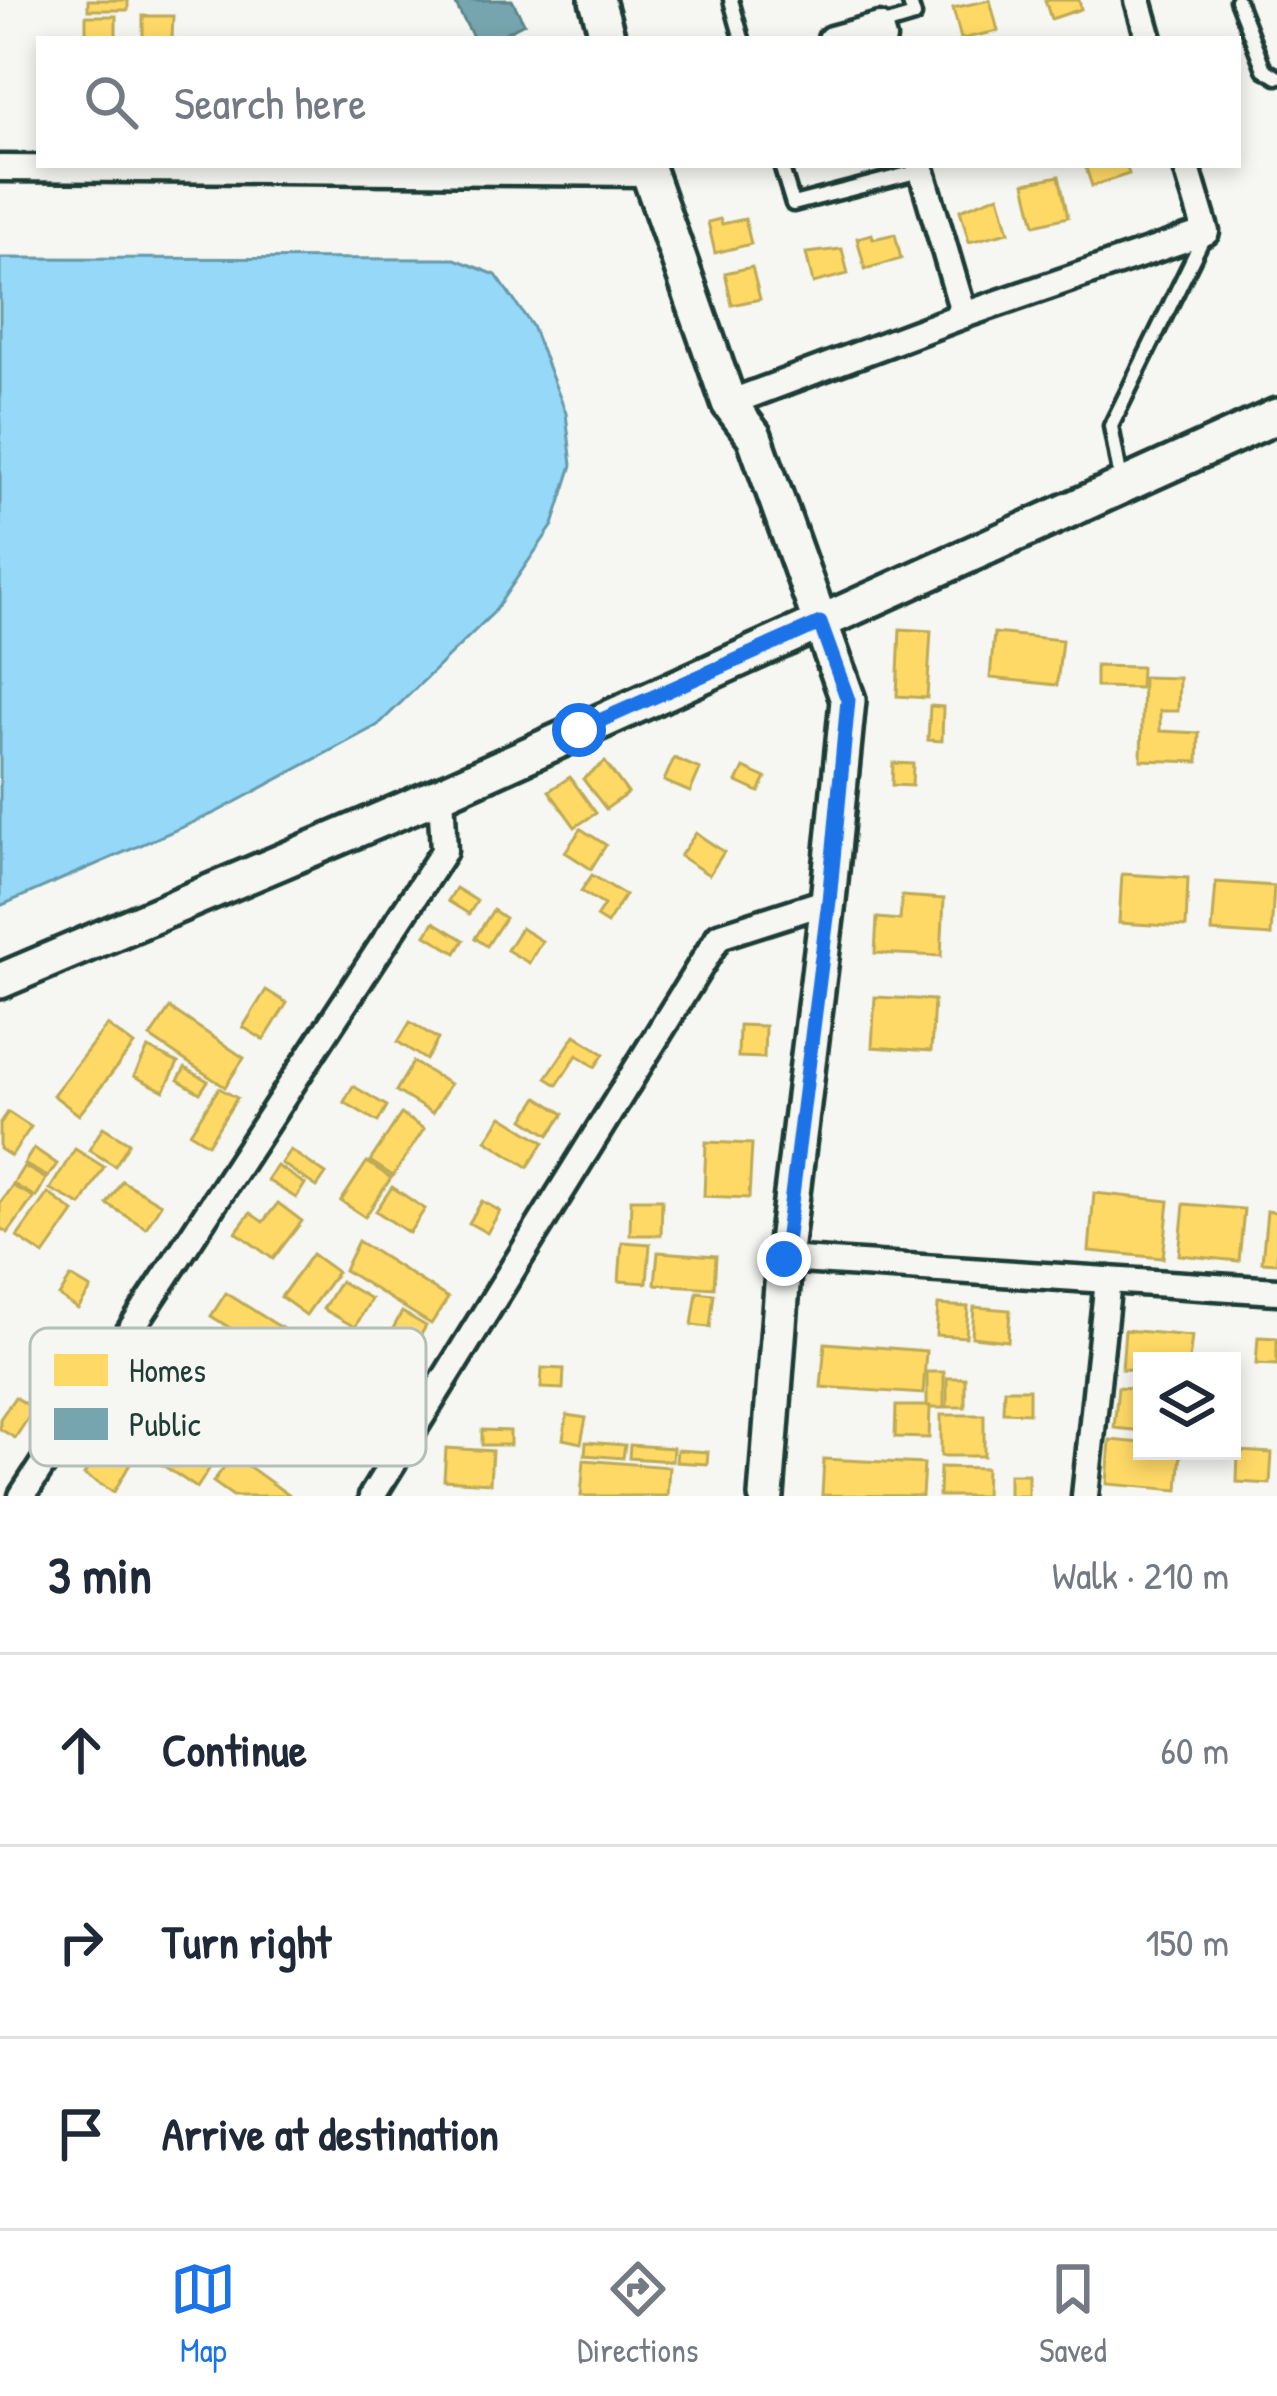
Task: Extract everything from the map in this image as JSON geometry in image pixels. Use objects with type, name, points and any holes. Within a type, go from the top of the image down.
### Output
[{"type":"main road","points":[[597,0],[607,36]]},
{"type":"main road","points":[[647,169],[729,403],[754,436],[848,700],[829,901],[784,1259],[766,1496]]},
{"type":"main road","points":[[0,981],[441,794],[1277,416]]},
{"type":"street","points":[[1138,0],[1148,36]]},
{"type":"street","points":[[0,168],[647,169]]},
{"type":"street","points":[[921,168],[964,315]]},
{"type":"street","points":[[729,403],[1206,232],[1187,168]]},
{"type":"street","points":[[132,1328],[443,851],[441,794]]},
{"type":"street","points":[[426,1409],[719,936],[829,901]]},
{"type":"street","points":[[784,1259],[1277,1291]]},
{"type":"street","points":[[1085,1496],[1108,1280]]},
{"type":"street","points":[[22,1496],[42,1466]]},
{"type":"street","points":[[372,1496],[391,1466]]},
{"type":"lane","points":[[731,0],[741,36]]},
{"type":"lane","points":[[881,33],[914,16],[910,0]]},
{"type":"lane","points":[[1237,0],[1264,70],[1277,77]]},
{"type":"lane","points":[[782,168],[793,204],[921,168]]},
{"type":"lane","points":[[1122,487],[1111,426],[1206,232]]},
{"type":"water","points":[[0,258],[455,259],[496,275],[532,326],[566,413],[572,465],[553,525],[493,613],[378,725],[215,813],[0,906]]},
{"type":"building: Homes","points":[[88,0],[128,0],[128,10],[88,10]]},
{"type":"building: Homes","points":[[990,0],[998,31],[960,36],[953,8]]},
{"type":"building: Homes","points":[[1045,0],[1079,0],[1081,9],[1051,19]]},
{"type":"building: Homes","points":[[86,16],[116,16],[116,36],[86,36]]},
{"type":"building: Homes","points":[[143,16],[173,16],[172,36],[143,36]]},
{"type":"building: Homes","points":[[1086,168],[1127,168],[1129,174],[1092,186]]},
{"type":"building: Homes","points":[[1059,176],[1068,217],[1035,225],[1025,183]]},
{"type":"building: Homes","points":[[999,195],[1009,232],[969,242],[960,210]]},
{"type":"building: Homes","points":[[720,219],[722,224],[745,219],[751,244],[715,253],[708,222]]},
{"type":"building: Homes","points":[[872,234],[873,239],[895,234],[901,259],[865,269],[857,238]]},
{"type":"building: Homes","points":[[842,249],[848,274],[813,283],[806,253]]},
{"type":"building: Homes","points":[[752,267],[760,299],[732,305],[725,273]]},
{"type":"building: Homes","points":[[900,629],[931,631],[927,698],[897,696]]},
{"type":"building: Homes","points":[[994,633],[1062,640],[1057,685],[990,678]]},
{"type":"building: Homes","points":[[1096,666],[1141,667],[1140,688],[1096,687]]},
{"type":"building: Homes","points":[[1143,677],[1179,678],[1178,711],[1160,711],[1160,731],[1199,733],[1198,762],[1141,760]]},
{"type":"building: Homes","points":[[930,706],[943,707],[942,741],[928,740]]},
{"type":"building: Homes","points":[[674,758],[700,769],[690,792],[664,781]]},
{"type":"building: Homes","points":[[605,762],[628,793],[606,809],[583,779]]},
{"type":"building: Homes","points":[[893,763],[913,764],[912,786],[892,785]]},
{"type":"building: Homes","points":[[744,768],[766,778],[759,792],[737,782]]},
{"type":"building: Homes","points":[[570,777],[596,813],[575,827],[549,791]]},
{"type":"building: Homes","points":[[581,829],[606,845],[591,869],[565,852]]},
{"type":"building: Homes","points":[[696,833],[724,852],[709,875],[680,856]]},
{"type":"building: Homes","points":[[1122,874],[1188,878],[1186,927],[1119,923]]},
{"type":"building: Homes","points":[[592,875],[625,895],[607,924],[596,917],[604,905],[581,891]]},
{"type":"building: Homes","points":[[1216,882],[1274,886],[1271,936],[1212,932]]},
{"type":"building: Homes","points":[[456,888],[477,901],[469,914],[448,901]]},
{"type":"building: Homes","points":[[902,896],[944,899],[941,956],[875,953],[877,918],[900,920]]},
{"type":"building: Homes","points":[[493,910],[505,918],[487,946],[475,938]]},
{"type":"building: Homes","points":[[434,922],[464,940],[456,953],[426,935]]},
{"type":"building: Homes","points":[[521,928],[542,941],[529,963],[507,950]]},
{"type":"building: Homes","points":[[266,990],[287,1003],[264,1040],[243,1027]]},
{"type":"building: Homes","points":[[875,997],[934,1000],[931,1051],[872,1047]]},
{"type":"building: Homes","points":[[170,1008],[244,1058],[225,1087],[150,1037]]},
{"type":"building: Homes","points":[[410,1022],[438,1039],[426,1060],[398,1042]]},
{"type":"building: Homes","points":[[107,1025],[134,1045],[79,1115],[53,1095]]},
{"type":"building: Homes","points":[[739,1025],[765,1026],[764,1058],[738,1057]]},
{"type":"building: Homes","points":[[575,1035],[604,1054],[595,1067],[577,1055],[557,1085],[546,1078]]},
{"type":"building: Homes","points":[[148,1048],[178,1063],[164,1091],[134,1076]]},
{"type":"building: Homes","points":[[413,1062],[450,1084],[432,1113],[396,1091]]},
{"type":"building: Homes","points":[[185,1068],[208,1081],[200,1093],[178,1080]]},
{"type":"building: Homes","points":[[353,1086],[387,1106],[378,1122],[344,1102]]},
{"type":"building: Homes","points":[[219,1088],[237,1098],[208,1144],[190,1133]]},
{"type":"building: Homes","points":[[538,1097],[564,1114],[549,1135],[524,1119]]},
{"type":"building: Homes","points":[[8,1112],[31,1127],[11,1156],[0,1149],[0,1124]]},
{"type":"building: Homes","points":[[401,1114],[424,1129],[393,1176],[370,1161]]},
{"type":"building: Homes","points":[[502,1116],[544,1142],[528,1167],[486,1140]]},
{"type":"building: Homes","points":[[103,1127],[129,1143],[115,1166],[89,1150]]},
{"type":"building: Homes","points":[[706,1142],[752,1144],[749,1198],[704,1196]]},
{"type":"building: Homes","points":[[34,1148],[57,1164],[48,1177],[24,1164]]},
{"type":"building: Homes","points":[[75,1149],[104,1167],[81,1205],[50,1189]]},
{"type":"building: Homes","points":[[290,1150],[326,1174],[317,1187],[281,1163]]},
{"type":"building: Homes","points":[[367,1162],[391,1178],[365,1217],[341,1201]]},
{"type":"building: Homes","points":[[24,1166],[46,1179],[36,1197],[13,1184]]},
{"type":"building: Homes","points":[[277,1166],[305,1184],[296,1198],[267,1180]]},
{"type":"building: Homes","points":[[122,1181],[161,1204],[146,1228],[107,1204]]},
{"type":"building: Homes","points":[[12,1186],[34,1197],[8,1233],[0,1228],[0,1203]]},
{"type":"building: Homes","points":[[392,1187],[425,1209],[409,1233],[376,1211]]},
{"type":"building: Homes","points":[[48,1193],[74,1212],[44,1255],[17,1237]]},
{"type":"building: Homes","points":[[1094,1193],[1169,1201],[1163,1258],[1089,1251]]},
{"type":"building: Homes","points":[[631,1199],[662,1199],[661,1235],[630,1235]]},
{"type":"building: Homes","points":[[482,1201],[500,1211],[487,1233],[469,1223]]},
{"type":"building: Homes","points":[[278,1203],[302,1221],[273,1259],[236,1232],[250,1213],[263,1222]]},
{"type":"building: Homes","points":[[1184,1204],[1244,1209],[1239,1261],[1179,1255]]},
{"type":"building: Homes","points":[[1267,1211],[1277,1212],[1277,1263],[1262,1262]]},
{"type":"building: Homes","points":[[358,1241],[448,1298],[431,1324],[344,1270]]},
{"type":"building: Homes","points":[[622,1242],[650,1244],[647,1283],[619,1281]]},
{"type":"building: Homes","points":[[658,1252],[716,1256],[714,1288],[655,1284]]},
{"type":"building: Homes","points":[[312,1254],[337,1272],[306,1315],[281,1297]]},
{"type":"building: Homes","points":[[71,1277],[91,1289],[78,1309],[59,1296]]},
{"type":"building: Homes","points":[[340,1281],[371,1299],[355,1327],[323,1309]]},
{"type":"building: Homes","points":[[697,1292],[714,1294],[710,1327],[692,1325]]},
{"type":"building: Homes","points":[[226,1293],[282,1328],[230,1328],[211,1316]]},
{"type":"building: Homes","points":[[938,1305],[968,1307],[966,1337],[936,1335]]},
{"type":"building: Homes","points":[[974,1307],[1010,1310],[1008,1341],[972,1337]]},
{"type":"building: Homes","points":[[402,1312],[426,1326],[425,1328],[393,1328]]},
{"type":"building: Homes","points":[[1125,1330],[1192,1336],[1190,1352],[1133,1352],[1133,1370],[1122,1369]]},
{"type":"building: Homes","points":[[1258,1337],[1277,1338],[1277,1365],[1256,1364]]},
{"type":"building: Homes","points":[[825,1343],[926,1351],[923,1394],[821,1387]]},
{"type":"building: Homes","points":[[542,1368],[564,1369],[563,1389],[541,1388]]},
{"type":"building: Homes","points":[[927,1372],[944,1372],[944,1408],[927,1408]]},
{"type":"building: Homes","points":[[947,1378],[965,1378],[965,1407],[947,1407]]},
{"type":"building: Homes","points":[[1118,1387],[1133,1388],[1133,1430],[1114,1428]]},
{"type":"building: Homes","points":[[1004,1389],[1029,1389],[1029,1413],[1003,1412]]},
{"type":"building: Homes","points":[[15,1397],[30,1406],[30,1415],[15,1438],[0,1429],[0,1419]]},
{"type":"building: Homes","points":[[896,1406],[930,1406],[929,1438],[895,1437]]},
{"type":"building: Homes","points":[[567,1415],[586,1418],[581,1443],[563,1439]]},
{"type":"building: Homes","points":[[941,1415],[984,1415],[984,1456],[941,1456]]},
{"type":"building: Homes","points":[[482,1430],[510,1431],[510,1445],[482,1445]]},
{"type":"building: Homes","points":[[1110,1440],[1133,1442],[1133,1460],[1180,1460],[1178,1490],[1107,1484]]},
{"type":"building: Homes","points":[[586,1442],[625,1445],[623,1458],[585,1455]]},
{"type":"building: Homes","points":[[630,1445],[673,1448],[672,1461],[629,1458]]},
{"type":"building: Homes","points":[[446,1448],[492,1451],[490,1483],[444,1480]]},
{"type":"building: Homes","points":[[677,1450],[708,1452],[707,1464],[676,1462]]},
{"type":"building: Homes","points":[[1241,1451],[1272,1453],[1270,1484],[1237,1482]]},
{"type":"building: Homes","points":[[824,1459],[924,1464],[922,1496],[822,1495]]},
{"type":"building: Homes","points":[[584,1460],[669,1467],[667,1496],[581,1496]]},
{"type":"building: Homes","points":[[89,1466],[129,1466],[114,1492],[84,1475]]},
{"type":"building: Homes","points":[[164,1466],[211,1466],[197,1488]]},
{"type":"building: Homes","points":[[225,1466],[248,1466],[290,1496],[233,1496],[213,1482]]},
{"type":"building: Homes","points":[[940,1467],[986,1468],[985,1496],[939,1496]]},
{"type":"building: Homes","points":[[1009,1474],[1028,1474],[1028,1496],[1009,1496]]},
{"type":"building: Public","points":[[512,0],[524,23],[499,36],[472,36],[455,3]]},
{"type":"route","points":[[579,730],[820,623],[848,700],[829,901],[784,1259]]}]
